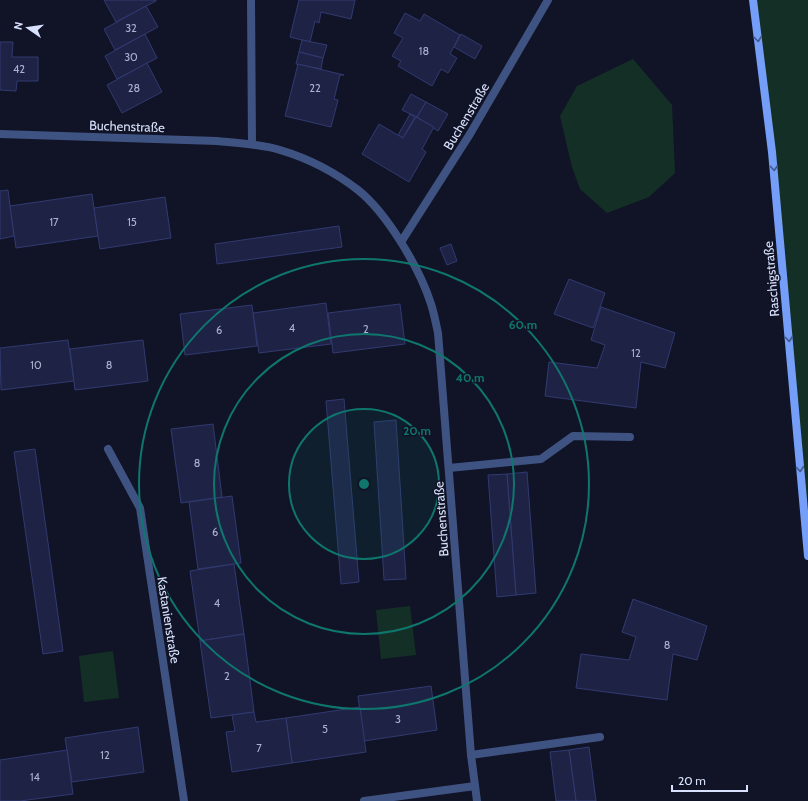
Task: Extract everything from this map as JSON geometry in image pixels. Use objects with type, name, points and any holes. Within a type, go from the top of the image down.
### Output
[{"type":"street","points":[[251,0],[252,144]]},
{"type":"street","name":"Buchenstraße","points":[[401,242],[470,134],[548,0]]},
{"type":"street","name":"Raschigstraße","points":[[753,0],[772,152],[808,556]]},
{"type":"street","name":"Buchenstraße","points":[[0,134],[252,144],[280,150],[329,171],[358,190],[380,212],[401,242],[431,304],[438,333],[477,801]]},
{"type":"street","points":[[449,468],[541,459],[573,436],[630,438]]},
{"type":"street","name":"Kastanienstraße","points":[[108,449],[140,508],[184,801]]},
{"type":"street","points":[[472,755],[600,737]]},
{"type":"street","points":[[364,801],[475,786]]},
{"type":"green space","points":[[753,0],[808,0],[808,556]]},
{"type":"green space","points":[[633,59],[672,105],[675,173],[649,197],[607,213],[580,189],[572,167],[560,116],[577,86]]},
{"type":"green space","points":[[410,606],[416,655],[381,659],[376,610]]},
{"type":"green space","points":[[113,651],[119,698],[84,702],[79,656]]},
{"type":"building","points":[[104,0],[156,0],[156,1],[116,22]]},
{"type":"building","points":[[299,0],[355,0],[351,19],[321,12],[319,23],[315,21],[310,42],[290,37]]},
{"type":"building","points":[[146,6],[158,27],[115,50],[104,29]]},
{"type":"building","points":[[405,13],[420,21],[424,14],[460,35],[450,54],[457,58],[448,73],[441,69],[432,86],[398,66],[401,61],[392,56],[403,38],[394,33]]},
{"type":"building","points":[[145,34],[157,58],[117,79],[105,56]]},
{"type":"building","points":[[461,34],[482,46],[475,59],[454,47]]},
{"type":"building","points":[[302,40],[327,45],[323,58],[299,52]]},
{"type":"building","points":[[0,42],[13,42],[12,57],[38,57],[38,81],[17,81],[16,91],[0,90]]},
{"type":"building","points":[[299,52],[323,58],[321,69],[296,64]]},
{"type":"building","points":[[147,63],[162,92],[122,113],[107,85]]},
{"type":"building","points":[[298,64],[344,75],[340,75],[334,99],[338,100],[331,127],[285,116]]},
{"type":"building","points":[[411,94],[426,102],[417,117],[402,110]]},
{"type":"building","points":[[426,102],[448,114],[438,131],[417,117]]},
{"type":"building","points":[[410,114],[415,117],[403,138],[398,135]]},
{"type":"building","points":[[416,117],[434,127],[422,149],[426,152],[409,182],[362,154],[379,124],[403,138]]},
{"type":"building","points":[[8,190],[14,236],[0,239],[0,191]]},
{"type":"building","points":[[92,194],[98,236],[16,248],[10,206]]},
{"type":"building","points":[[165,197],[171,238],[100,249],[94,208]]},
{"type":"building","points":[[339,226],[342,247],[217,264],[215,244]]},
{"type":"building","points":[[451,244],[457,261],[447,265],[440,248]]},
{"type":"building","points":[[569,279],[605,293],[593,328],[554,314]]},
{"type":"building","points":[[326,303],[331,344],[259,353],[253,313]]},
{"type":"building","points":[[400,304],[405,344],[333,353],[328,313]]},
{"type":"building","points":[[252,305],[257,346],[185,355],[180,314]]},
{"type":"building","points":[[601,307],[675,333],[665,368],[641,362],[636,408],[545,396],[549,362],[597,368],[605,345],[591,340]]},
{"type":"building","points":[[68,340],[74,381],[1,390],[0,348]]},
{"type":"building","points":[[143,340],[148,381],[75,390],[70,349]]},
{"type":"building","points":[[344,399],[359,582],[341,584],[326,401]]},
{"type":"building","points":[[396,420],[406,579],[384,580],[374,422]]},
{"type":"building","points":[[213,424],[222,497],[181,503],[171,429]]},
{"type":"building","points":[[35,449],[63,651],[43,654],[14,452]]},
{"type":"building","points":[[527,472],[536,593],[516,595],[507,474]]},
{"type":"building","points":[[507,474],[516,595],[497,597],[488,475]]},
{"type":"building","points":[[232,496],[241,563],[198,569],[189,502]]},
{"type":"building","points":[[234,564],[244,634],[200,641],[190,571]]},
{"type":"building","points":[[633,599],[707,626],[697,660],[673,654],[667,700],[576,688],[581,654],[629,660],[636,637],[622,632]]},
{"type":"building","points":[[244,634],[254,712],[211,718],[200,641]]},
{"type":"building","points":[[431,686],[437,730],[364,741],[358,696]]},
{"type":"building","points":[[360,707],[366,752],[292,763],[286,718]]},
{"type":"building","points":[[254,712],[256,722],[286,718],[292,763],[232,772],[226,732],[235,731],[232,715]]},
{"type":"building","points":[[138,727],[144,772],[72,782],[65,738]]},
{"type":"building","points":[[589,747],[596,801],[576,801],[569,750]]},
{"type":"building","points":[[67,750],[73,794],[20,801],[0,801],[0,760]]},
{"type":"building","points":[[569,750],[576,801],[556,801],[550,752]]}]
